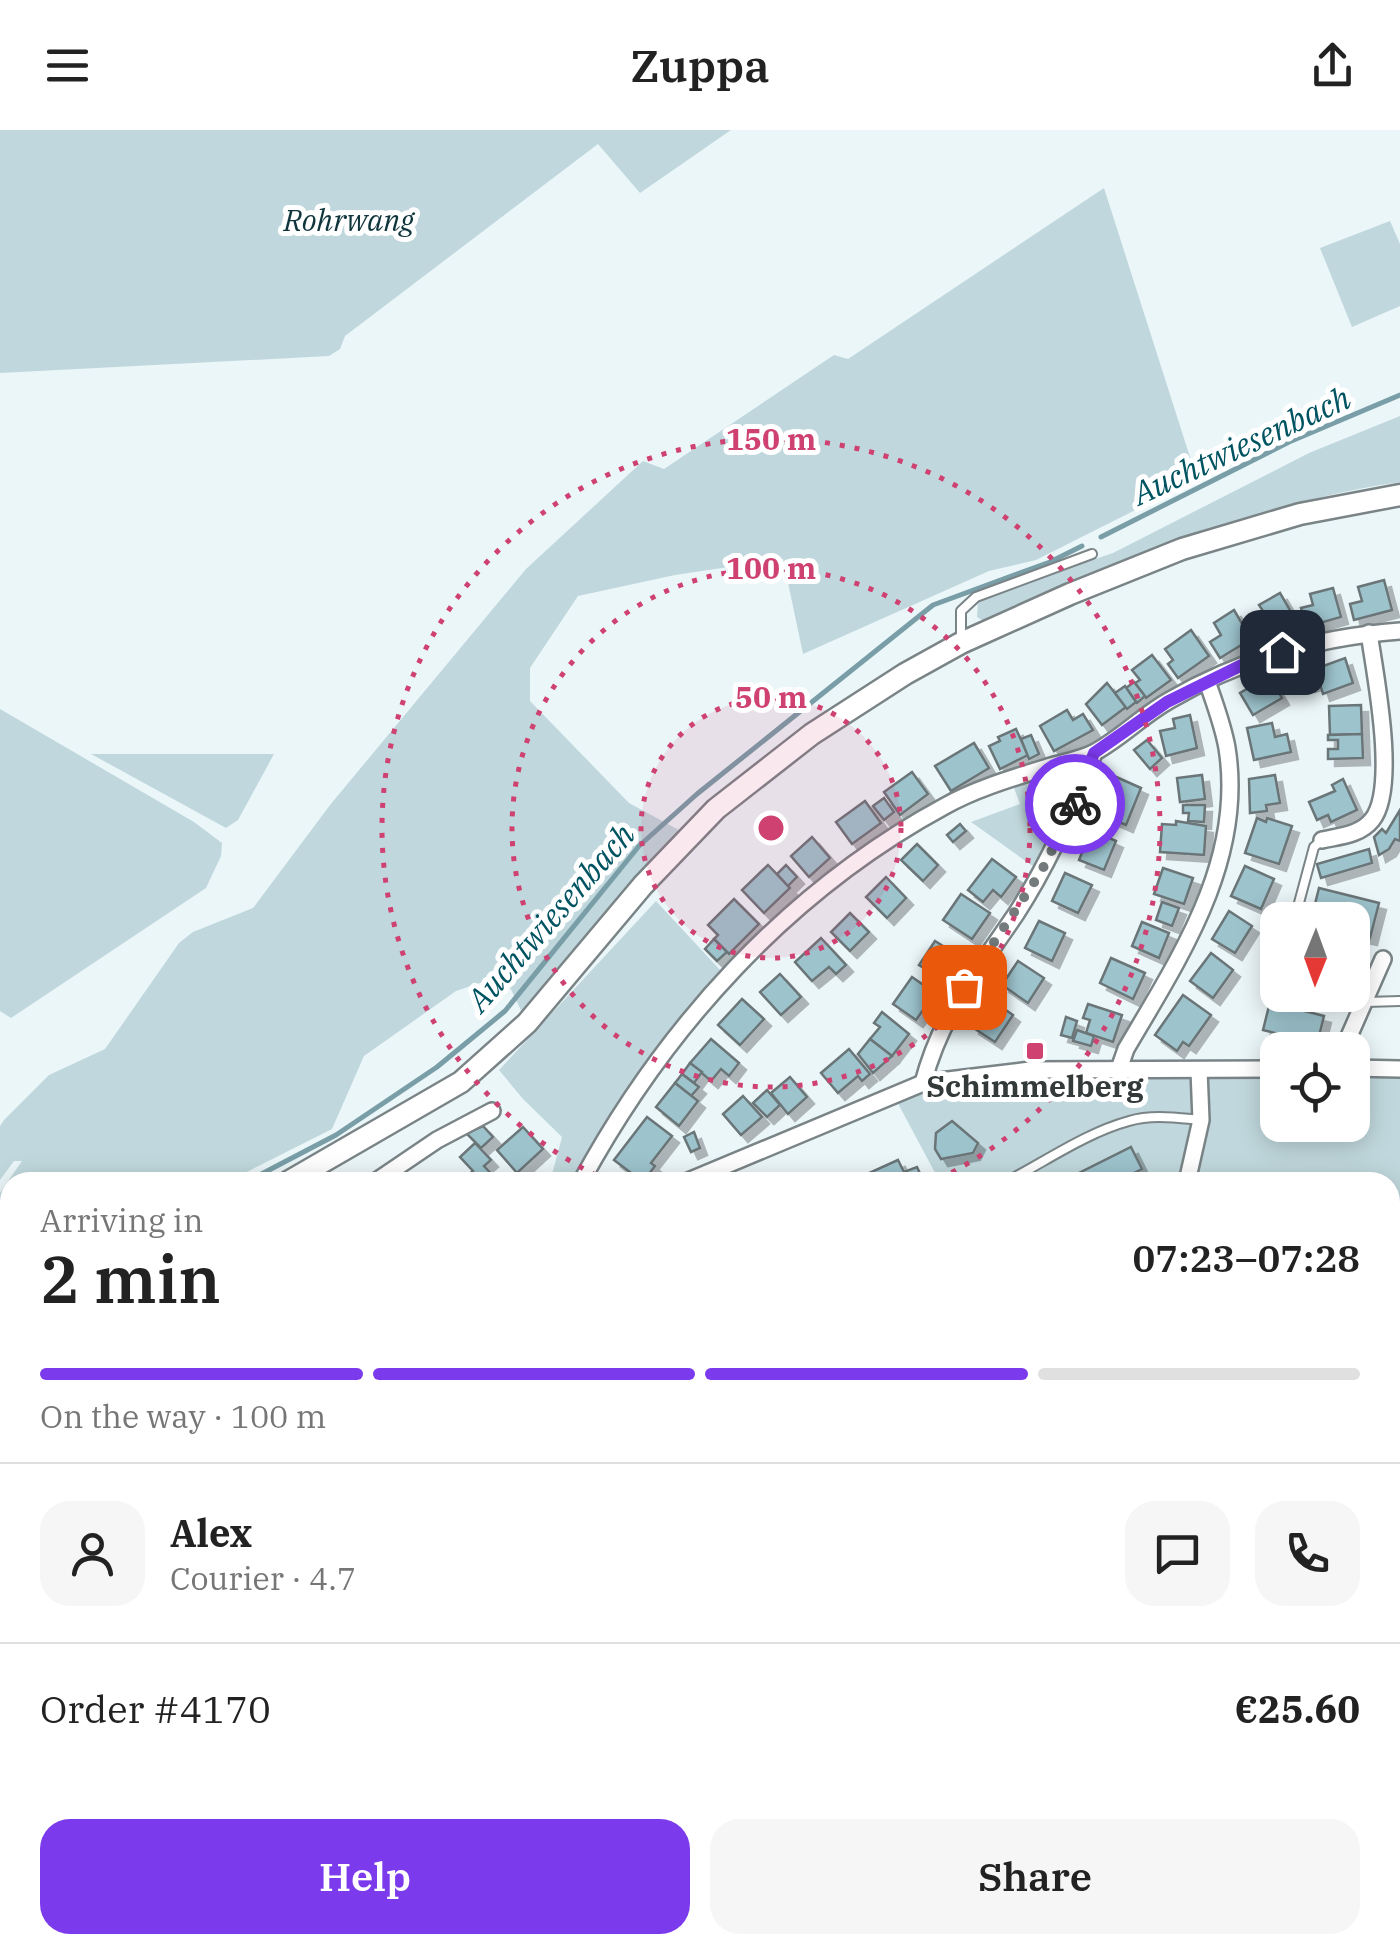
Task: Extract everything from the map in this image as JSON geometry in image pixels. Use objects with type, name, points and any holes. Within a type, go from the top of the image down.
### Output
[{"type":"street","points":[[305,1172],[461,1082],[526,1023],[642,885],[716,809],[812,734],[905,674],[961,643],[1070,594],[1182,550],[1300,514],[1400,494]]},
{"type":"street","points":[[586,1172],[611,1126],[694,1012],[817,889],[887,840],[948,804],[1094,753],[1167,702],[1248,662],[1315,642],[1400,631]]},
{"type":"street","points":[[1322,840],[1357,832],[1370,822],[1382,794],[1384,741],[1369,633]]},
{"type":"street","points":[[1119,1069],[1126,1049],[1192,936],[1216,878],[1227,824],[1227,747],[1207,681]]},
{"type":"street","points":[[922,1083],[933,1044],[964,987],[1041,872],[1073,808],[1094,753]]},
{"type":"street","points":[[1370,992],[1383,959]]},
{"type":"street","points":[[710,1172],[922,1083],[1030,1070],[1260,1068]]},
{"type":"street","points":[[1370,1068],[1400,1068]]},
{"type":"street","points":[[1189,1172],[1201,1120],[1200,1070]]},
{"type":"street","points":[[390,1172],[437,1140],[492,1111]]},
{"type":"lane","points":[[961,643],[960,611],[976,596],[1092,554]]},
{"type":"lane","points":[[1299,902],[1314,847],[1322,840]]},
{"type":"lane","points":[[1370,1002],[1400,1001]]},
{"type":"lane","points":[[1024,1172],[1091,1136],[1132,1120],[1201,1120]]},
{"type":"green space","name":"Rohrwang","points":[[0,130],[731,130],[640,193],[598,144],[345,336],[340,349],[329,356],[0,373]]},
{"type":"green space","points":[[1104,188],[1197,479],[1036,560],[989,571],[803,654],[783,559],[675,575],[578,596],[530,668],[530,701],[629,803],[690,836],[527,1023],[504,975],[456,991],[364,1056],[332,1129],[247,1172],[14,1172],[22,1161],[14,1161],[6,1172],[0,1172],[0,1126],[4,1120],[49,1075],[105,1049],[179,943],[193,932],[253,908],[330,805],[526,569],[643,461],[664,469],[834,355],[848,359]]},
{"type":"green space","points":[[1390,221],[1400,244],[1400,306],[1352,327],[1320,248]]},
{"type":"green space","points":[[1400,416],[1400,482],[1293,504],[1241,520],[1138,557],[987,623],[977,617],[978,603],[992,594],[1113,553],[1309,453]]},
{"type":"green space","points":[[0,709],[194,822],[222,843],[221,856],[206,888],[11,1018],[0,1011]]},
{"type":"green space","points":[[1094,753],[1041,872],[971,822],[1020,804],[1011,780]]},
{"type":"green space","points":[[91,754],[274,754],[238,820],[226,828]]},
{"type":"green space","points":[[656,901],[722,972],[642,1072],[581,1172],[553,1172],[562,1137],[499,1070]]},
{"type":"green space","points":[[1370,1071],[1400,1071],[1400,1172],[1191,1172],[1203,1073],[1260,1072],[1260,1142],[1370,1142]]},
{"type":"green space","points":[[1030,1073],[1197,1073],[1198,1118],[1185,1172],[935,1172],[895,1098],[924,1087]]},
{"type":"building","points":[[1384,580],[1392,610],[1354,620],[1350,604],[1362,601],[1358,587]]},
{"type":"building","points":[[1333,588],[1341,617],[1306,627],[1301,608],[1313,605],[1310,594]]},
{"type":"building","points":[[1280,593],[1297,622],[1263,641],[1253,625],[1267,617],[1259,605]]},
{"type":"building","points":[[1234,610],[1251,639],[1220,658],[1210,642],[1221,635],[1214,623]]},
{"type":"building","points":[[1191,630],[1209,656],[1178,678],[1168,664],[1173,660],[1165,649]]},
{"type":"building","points":[[1152,655],[1171,680],[1146,698],[1135,683],[1140,680],[1132,670]]},
{"type":"building","points":[[1345,658],[1353,683],[1323,694],[1315,669]]},
{"type":"building","points":[[1314,666],[1319,682],[1308,685],[1302,670]]},
{"type":"building","points":[[1269,676],[1282,698],[1253,715],[1240,693]]},
{"type":"building","points":[[1134,682],[1145,696],[1137,703],[1126,688]]},
{"type":"building","points":[[1107,683],[1126,707],[1102,725],[1086,704]]},
{"type":"building","points":[[1125,686],[1136,702],[1127,709],[1115,693]]},
{"type":"building","points":[[1361,705],[1362,734],[1330,735],[1329,706]]},
{"type":"building","points":[[1067,710],[1073,720],[1083,714],[1093,730],[1054,751],[1040,726]]},
{"type":"building","points":[[1190,715],[1197,748],[1166,756],[1160,731],[1175,728],[1173,719]]},
{"type":"building","points":[[1272,723],[1275,737],[1287,734],[1291,752],[1254,760],[1247,728]]},
{"type":"building","points":[[1016,729],[1028,755],[1000,769],[989,746]]},
{"type":"building","points":[[1362,734],[1363,758],[1328,759],[1328,749],[1338,749],[1338,740],[1328,740],[1328,735]]},
{"type":"building","points":[[1031,735],[1039,754],[1029,759],[1021,739]]},
{"type":"building","points":[[1147,740],[1162,758],[1150,769],[1134,750]]},
{"type":"building","points":[[974,743],[989,768],[951,791],[935,766]]},
{"type":"building","points":[[912,772],[928,794],[900,815],[884,792]]},
{"type":"building","points":[[1202,775],[1205,799],[1180,802],[1177,778]]},
{"type":"building","points":[[1275,775],[1280,803],[1266,805],[1267,811],[1250,813],[1249,779]]},
{"type":"building","points":[[1114,776],[1141,788],[1126,825],[1098,813]]},
{"type":"building","points":[[1343,779],[1357,810],[1331,822],[1328,815],[1317,820],[1309,802],[1335,791],[1332,785]]},
{"type":"building","points":[[884,798],[894,812],[884,820],[873,806]]},
{"type":"building","points":[[865,801],[881,823],[852,844],[836,822]]},
{"type":"building","points":[[1183,805],[1205,805],[1204,822],[1188,821],[1189,813],[1183,813]]},
{"type":"building","points":[[1400,810],[1400,841],[1395,839],[1379,855],[1374,837],[1382,829],[1386,833]]},
{"type":"building","points":[[1257,818],[1292,826],[1279,864],[1245,853]]},
{"type":"building","points":[[1176,821],[1206,826],[1204,855],[1160,852],[1162,824],[1176,825]]},
{"type":"building","points":[[960,824],[966,831],[953,842],[947,835]]},
{"type":"building","points":[[1091,830],[1116,841],[1104,870],[1079,860]]},
{"type":"building","points":[[812,837],[830,858],[809,877],[791,856]]},
{"type":"building","points":[[917,844],[938,865],[923,881],[901,860]]},
{"type":"building","points":[[1369,849],[1372,863],[1321,878],[1317,864]]},
{"type":"building","points":[[992,859],[1016,877],[1001,897],[993,890],[983,902],[968,890]]},
{"type":"building","points":[[768,865],[790,888],[764,913],[742,890]]},
{"type":"building","points":[[786,865],[797,877],[788,886],[777,874]]},
{"type":"building","points":[[1245,866],[1274,879],[1260,909],[1231,896]]},
{"type":"building","points":[[1163,868],[1193,878],[1184,904],[1154,894]]},
{"type":"building","points":[[1065,873],[1092,885],[1078,913],[1052,901]]},
{"type":"building","points":[[886,877],[906,898],[887,918],[866,897]]},
{"type":"building","points":[[1319,888],[1379,903],[1370,938],[1370,902],[1316,902]]},
{"type":"building","points":[[961,894],[990,913],[972,939],[943,920]]},
{"type":"building","points":[[734,899],[759,924],[729,954],[714,939],[718,935],[708,925]]},
{"type":"building","points":[[1162,902],[1179,908],[1172,926],[1156,920]]},
{"type":"building","points":[[1229,911],[1252,926],[1235,953],[1212,939]]},
{"type":"building","points":[[850,913],[869,932],[850,951],[831,932]]},
{"type":"building","points":[[1039,921],[1065,933],[1052,961],[1025,948]]},
{"type":"building","points":[[1142,922],[1169,933],[1159,958],[1132,946]]},
{"type":"building","points":[[821,938],[846,965],[836,974],[829,967],[812,981],[795,962]]},
{"type":"building","points":[[714,939],[727,952],[717,961],[705,949]]},
{"type":"building","points":[[935,941],[959,956],[944,980],[919,965]]},
{"type":"building","points":[[1211,953],[1233,970],[1213,998],[1190,981]]},
{"type":"building","points":[[1111,958],[1145,973],[1133,999],[1100,983]]},
{"type":"building","points":[[1018,961],[1044,978],[1028,1003],[1002,985]]},
{"type":"building","points":[[780,974],[801,997],[781,1015],[760,992]]},
{"type":"building","points":[[912,977],[935,993],[916,1020],[893,1004]]},
{"type":"building","points":[[1183,995],[1211,1015],[1189,1046],[1183,1042],[1177,1051],[1155,1035]]},
{"type":"building","points":[[742,999],[764,1019],[740,1045],[718,1025]]},
{"type":"building","points":[[990,999],[1013,1015],[995,1042],[972,1027]]},
{"type":"building","points":[[1088,1004],[1122,1015],[1113,1042],[1086,1033],[1090,1020],[1083,1018]]},
{"type":"building","points":[[882,1012],[909,1034],[892,1056],[870,1039],[880,1027],[874,1023]]},
{"type":"building","points":[[1268,1012],[1324,1016],[1320,1032],[1263,1030]]},
{"type":"building","points":[[1066,1017],[1077,1021],[1072,1038],[1061,1035]]},
{"type":"building","points":[[1077,1030],[1094,1036],[1091,1046],[1073,1041]]},
{"type":"building","points":[[711,1039],[739,1063],[729,1076],[721,1069],[711,1081],[690,1063]]},
{"type":"building","points":[[870,1039],[892,1056],[873,1073],[858,1054]]},
{"type":"building","points":[[849,1049],[870,1074],[862,1081],[858,1076],[838,1093],[821,1073]]},
{"type":"building","points":[[690,1063],[702,1072],[694,1083],[682,1074]]},
{"type":"building","points":[[682,1074],[699,1087],[691,1096],[675,1083]]},
{"type":"building","points":[[790,1077],[807,1097],[788,1114],[771,1093]]},
{"type":"building","points":[[675,1083],[698,1101],[679,1126],[656,1107]]},
{"type":"building","points":[[767,1090],[780,1105],[767,1117],[753,1103]]},
{"type":"building","points":[[743,1096],[762,1117],[741,1135],[723,1114]]},
{"type":"building","points":[[647,1117],[672,1136],[651,1163],[655,1166],[650,1172],[630,1172],[614,1160]]},
{"type":"building","points":[[952,1121],[978,1143],[973,1153],[941,1159],[935,1149],[936,1133]]},
{"type":"building","points":[[483,1126],[493,1137],[481,1148],[466,1133]]},
{"type":"building","points":[[523,1127],[543,1149],[518,1172],[497,1150]]},
{"type":"building","points":[[694,1132],[700,1148],[691,1152],[684,1137]]},
{"type":"building","points":[[475,1143],[491,1160],[484,1166],[490,1172],[472,1172],[460,1157]]},
{"type":"building","points":[[1131,1147],[1142,1169],[1136,1172],[1081,1172]]},
{"type":"building","points":[[898,1160],[904,1172],[871,1172]]},
{"type":"waterway","name":"Auchtwiesenbach","points":[[1101,537],[1289,442],[1400,395]]},
{"type":"waterway","name":"Auchtwiesenbach","points":[[265,1172],[336,1135],[437,1067],[505,1011],[639,846],[697,794],[933,605],[1050,562],[1082,546]]},
{"type":"way so far","points":[[964,987],[1041,872],[1075,804]]},
{"type":"place","name":"Schimmelberg","points":[[1035,1051]]},
{"type":"route","points":[[1075,804],[1094,753],[1167,702],[1248,662],[1282,652]]}]
